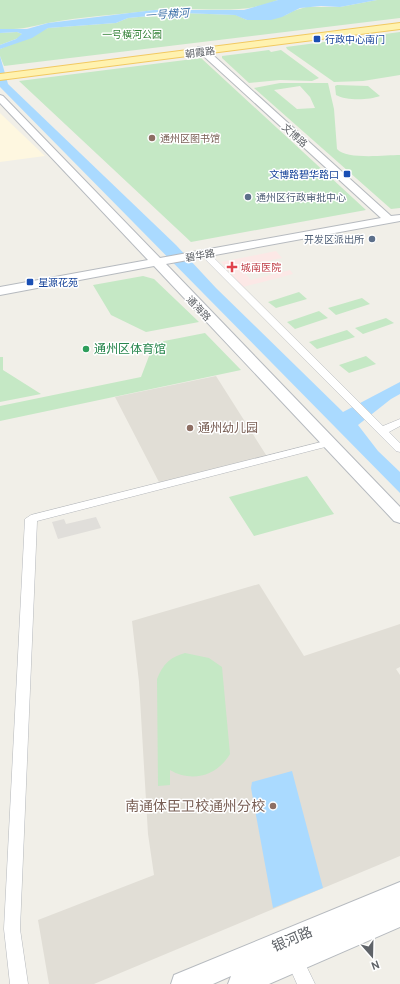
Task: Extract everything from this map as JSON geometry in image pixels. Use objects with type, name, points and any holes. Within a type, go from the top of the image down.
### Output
[{"type":"main road","name":"朝霞路","points":[[5,74],[400,25]]},
{"type":"street","name":"文博路","points":[[202,50],[395,219]]},
{"type":"street","name":"通海路","points":[[0,98],[400,516]]},
{"type":"street","name":"碧华路","points":[[0,291],[395,219]]},
{"type":"street","points":[[205,254],[400,449]]},
{"type":"street","points":[[382,431],[400,422]]},
{"type":"street","points":[[19,984],[12,930],[31,519],[329,443]]},
{"type":"street","name":"银河路","points":[[240,984],[290,951],[400,893]]},
{"type":"street","name":"银河路","points":[[183,984],[400,915]]},
{"type":"street","points":[[290,951],[306,984]]},
{"type":"shaded area","points":[[0,113],[45,156],[0,162]]},
{"type":"shaded area","name":"城南医院","points":[[276,251],[282,258],[250,264],[236,264],[251,280],[290,270],[293,274],[243,287],[221,262]]},
{"type":"shaded area","name":"通州幼儿园","points":[[216,376],[268,458],[161,486],[115,397]]},
{"type":"shaded area","points":[[96,517],[101,528],[58,539],[52,522],[64,519],[66,524]]},
{"type":"shaded area","name":"南通体臣卫校通州分校","points":[[259,584],[304,656],[400,624],[400,667],[396,669],[400,675],[400,856],[94,984],[49,984],[38,920],[154,875],[148,834],[139,682],[132,621]]},
{"type":"green space","points":[[0,0],[278,0],[248,8],[217,10],[154,10],[74,19],[24,28],[0,29]]},
{"type":"green space","name":"一号横河公园","points":[[377,0],[400,0],[400,18],[4,66],[0,56],[0,49],[48,28],[116,23],[128,18],[182,13],[236,15],[247,20],[286,15],[306,7],[340,7]]},
{"type":"green space","points":[[17,32],[22,34],[21,37],[0,45],[0,33]]},
{"type":"green space","points":[[400,32],[400,75],[363,81],[334,82],[286,47]]},
{"type":"green space","points":[[269,50],[271,52],[281,50],[319,78],[312,81],[280,80],[249,83],[222,58],[222,56]]},
{"type":"green space","points":[[201,58],[366,210],[191,242],[19,81]]},
{"type":"green space","points":[[280,83],[328,83],[334,109],[337,149],[349,155],[357,156],[400,155],[400,208],[391,209],[254,88]],"holes":[[[300,86],[310,97],[315,108],[297,109],[274,90]]]},
{"type":"green space","points":[[335,86],[368,86],[380,96],[358,99],[341,97],[336,95]]},
{"type":"green space","points":[[143,276],[154,279],[199,322],[146,332],[111,315],[93,285]]},
{"type":"green space","points":[[299,292],[307,299],[276,308],[268,302]]},
{"type":"green space","points":[[362,298],[370,304],[336,315],[328,308]]},
{"type":"green space","points":[[319,311],[328,318],[295,329],[287,322]]},
{"type":"green space","points":[[386,318],[394,323],[363,334],[355,328]]},
{"type":"green space","points":[[347,330],[355,337],[317,349],[309,342]]},
{"type":"green space","points":[[205,333],[241,370],[0,421],[0,406],[141,377],[154,343]]},
{"type":"green space","points":[[366,356],[376,364],[349,373],[339,365]]},
{"type":"green space","points":[[0,357],[3,357],[3,370],[41,394],[0,402]]},
{"type":"green space","points":[[307,476],[334,514],[254,536],[229,497]]},
{"type":"green space","points":[[185,653],[209,658],[222,667],[230,754],[225,762],[218,768],[203,775],[187,776],[170,770],[170,785],[158,786],[157,679],[162,669],[171,659]]},
{"type":"water","name":"一号横河","points":[[278,0],[377,0],[340,7],[321,6],[300,8],[282,17],[271,20],[247,20],[235,15],[182,13],[128,18],[116,23],[48,28],[32,38],[0,49],[0,45],[16,39],[22,34],[17,32],[0,33],[0,29],[27,29],[48,23],[154,10],[244,10]]},
{"type":"water","points":[[0,56],[8,84],[176,245],[216,288],[343,412],[400,382],[400,394],[391,399],[358,425],[378,451],[400,472],[400,493],[0,87]]},
{"type":"water","points":[[292,771],[323,888],[273,908],[251,788],[252,782]]},
{"type":"place","name":"行政中心南门","points":[[317,39]]},
{"type":"place","name":"通州区图书馆","points":[[152,138]]},
{"type":"place","name":"文博路碧华路口","points":[[347,174]]},
{"type":"place","name":"通州区行政审批中心","points":[[248,197]]},
{"type":"place","name":"开发区派出所","points":[[372,239]]},
{"type":"place","name":"城南医院","points":[[232,267]]},
{"type":"place","name":"星源花苑","points":[[30,282]]},
{"type":"place","name":"通州区体育馆","points":[[86,349]]},
{"type":"place","name":"通州幼儿园","points":[[190,428]]},
{"type":"place","name":"南通体臣卫校通州分校","points":[[273,806]]}]
